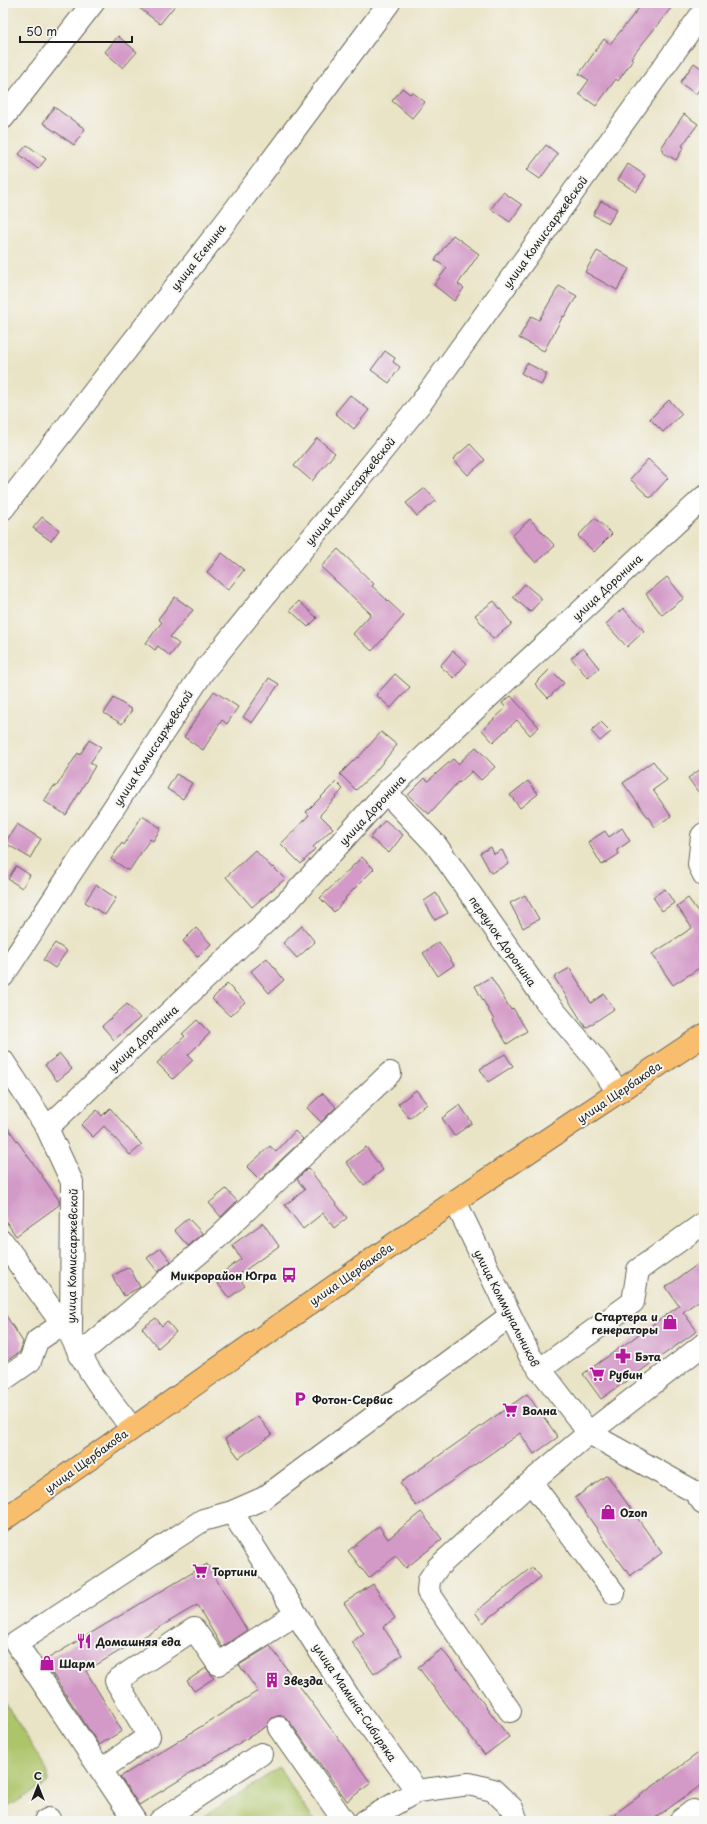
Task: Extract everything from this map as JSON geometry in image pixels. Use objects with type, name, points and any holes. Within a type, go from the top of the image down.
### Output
[{"type":"main road","name":"улица Щербакова","points":[[3,1520],[455,1201],[704,1035]]},
{"type":"street","points":[[3,118],[93,3]]},
{"type":"street","name":"улица Есенина","points":[[3,509],[223,226],[389,3]]},
{"type":"street","name":"улица Комиссаржевской","points":[[3,976],[202,672],[421,404],[704,10]]},
{"type":"street","name":"улица Доронина","points":[[47,1128],[291,898],[386,792],[704,497]]},
{"type":"street","name":"переулок Доронина","points":[[386,792],[436,845],[545,1000],[597,1062],[618,1092]]},
{"type":"street","points":[[704,834],[702,836],[699,865],[704,875]]},
{"type":"street","name":"улица Комиссаржевской","points":[[3,1061],[47,1128],[72,1182],[71,1338]]},
{"type":"street","points":[[3,1380],[30,1361],[37,1341],[71,1338],[217,1238],[390,1074]]},
{"type":"street","name":"улица Коммунальников","points":[[455,1201],[530,1356],[539,1370],[588,1433],[695,1492],[704,1504]]},
{"type":"street","points":[[539,1370],[633,1302],[638,1270],[704,1222]]},
{"type":"street","points":[[3,1242],[71,1338],[102,1389],[132,1428]]},
{"type":"street","points":[[135,1821],[16,1643],[203,1520],[232,1512],[264,1498],[510,1316]]},
{"type":"street","points":[[510,1711],[428,1592],[429,1580],[438,1567],[530,1482],[588,1433],[704,1344]]},
{"type":"street","points":[[530,1482],[614,1593]]},
{"type":"street","name":"улица Мамина-Сибиряка","points":[[232,1512],[352,1702],[417,1791]]},
{"type":"street","points":[[101,1770],[149,1736],[116,1681],[194,1629],[218,1664],[296,1614]]},
{"type":"street","points":[[279,1728],[344,1821]]},
{"type":"street","points":[[160,1821],[262,1754]]},
{"type":"street","points":[[365,1821],[417,1791],[469,1784],[493,1790],[512,1808],[517,1821]]},
{"type":"street","points":[[680,1821],[693,1811],[700,1821]]},
{"type":"street","points":[[45,1821],[49,1819],[50,1821]]},
{"type":"green space","points":[[3,1699],[48,1772],[48,1782],[3,1810]]},
{"type":"green space","points":[[279,1768],[314,1821],[197,1821]]},
{"type":"building","points":[[133,3],[177,3],[160,24]]},
{"type":"building","points":[[643,3],[675,3],[631,58],[633,60],[618,81],[616,79],[596,106],[579,94],[589,80],[579,74],[604,39],[610,44]]},
{"type":"building","points":[[118,36],[137,52],[123,68],[105,52]]},
{"type":"building","points":[[694,63],[704,70],[704,82],[696,94],[680,83]]},
{"type":"building","points":[[402,88],[410,94],[412,92],[425,102],[412,118],[392,101]]},
{"type":"building","points":[[54,107],[85,129],[74,145],[43,123]]},
{"type":"building","points":[[684,114],[698,124],[682,146],[684,147],[676,160],[663,153],[664,150],[661,148]]},
{"type":"building","points":[[27,145],[46,159],[38,169],[19,154]]},
{"type":"building","points":[[546,145],[558,154],[540,179],[527,170]]},
{"type":"building","points":[[628,164],[646,176],[636,192],[618,180]]},
{"type":"building","points":[[503,192],[522,205],[510,222],[491,209]]},
{"type":"building","points":[[601,201],[617,209],[609,223],[593,215]]},
{"type":"building","points":[[453,235],[479,254],[458,284],[464,288],[454,301],[434,285],[447,268],[435,260]]},
{"type":"building","points":[[597,251],[629,269],[617,290],[585,272]]},
{"type":"building","points":[[559,286],[577,296],[564,317],[563,316],[544,351],[519,338],[531,316],[539,320]]},
{"type":"building","points":[[385,351],[395,358],[393,362],[400,367],[389,383],[371,370]]},
{"type":"building","points":[[527,363],[547,374],[541,385],[521,373]]},
{"type":"building","points":[[350,395],[369,410],[354,429],[335,413]]},
{"type":"building","points":[[669,400],[682,414],[663,432],[650,419]]},
{"type":"building","points":[[317,438],[335,453],[312,481],[294,466]]},
{"type":"building","points":[[470,444],[485,460],[468,475],[453,459]]},
{"type":"building","points":[[648,459],[668,478],[650,498],[630,479]]},
{"type":"building","points":[[425,488],[436,501],[417,516],[406,503]]},
{"type":"building","points":[[42,517],[59,530],[51,541],[33,528]]},
{"type":"building","points":[[595,518],[612,534],[594,552],[578,536]]},
{"type":"building","points":[[530,519],[555,546],[536,563],[512,536]]},
{"type":"building","points":[[338,549],[374,584],[372,586],[404,616],[372,651],[353,634],[371,614],[321,567]]},
{"type":"building","points":[[222,553],[244,570],[228,590],[207,572]]},
{"type":"building","points":[[667,577],[684,598],[662,615],[646,594]]},
{"type":"building","points":[[525,584],[542,599],[530,612],[513,597]]},
{"type":"building","points":[[175,597],[193,610],[170,637],[179,644],[170,656],[158,646],[155,650],[146,643],[162,622],[158,619]]},
{"type":"building","points":[[299,601],[317,618],[308,627],[290,610]]},
{"type":"building","points":[[494,601],[512,624],[493,639],[475,615]]},
{"type":"building","points":[[623,608],[644,631],[627,647],[606,624]]},
{"type":"building","points":[[583,648],[599,668],[588,678],[571,658]]},
{"type":"building","points":[[453,651],[467,663],[454,678],[440,666]]},
{"type":"building","points":[[550,669],[564,683],[548,698],[535,684]]},
{"type":"building","points":[[395,674],[410,687],[391,708],[376,695]]},
{"type":"building","points":[[269,678],[279,684],[252,723],[243,717]]},
{"type":"building","points":[[214,691],[238,707],[227,724],[222,720],[203,750],[184,737]]},
{"type":"building","points":[[511,696],[539,727],[530,735],[517,720],[493,742],[482,730],[506,708],[502,703]]},
{"type":"building","points":[[114,698],[132,710],[122,724],[104,713]]},
{"type":"building","points":[[601,722],[611,732],[600,741],[591,731]]},
{"type":"building","points":[[381,732],[397,745],[373,774],[356,790],[340,774],[357,757],[358,758]]},
{"type":"building","points":[[89,740],[101,747],[90,763],[95,766],[66,815],[44,801],[54,786],[56,787],[78,753],[80,755]]},
{"type":"building","points":[[476,747],[495,767],[481,780],[472,771],[459,783],[458,782],[429,814],[408,795],[425,778],[428,781],[453,759],[458,764]]},
{"type":"building","points":[[653,761],[667,780],[653,790],[671,816],[655,827],[623,783]]},
{"type":"building","points":[[704,767],[704,800],[688,778]]},
{"type":"building","points":[[176,774],[192,783],[183,799],[167,789]]},
{"type":"building","points":[[528,781],[538,794],[520,808],[510,795]]},
{"type":"building","points":[[336,782],[343,789],[320,815],[333,828],[313,847],[315,849],[301,864],[281,844],[309,815],[306,812]]},
{"type":"building","points":[[142,816],[161,828],[153,841],[150,839],[129,871],[111,859],[122,843],[124,845]]},
{"type":"building","points":[[385,820],[403,835],[389,853],[370,838]]},
{"type":"building","points":[[17,824],[41,839],[30,858],[5,843]]},
{"type":"building","points":[[622,828],[630,841],[617,850],[619,854],[602,865],[588,842],[605,831],[609,837]]},
{"type":"building","points":[[491,847],[494,854],[502,850],[509,864],[491,873],[480,853]]},
{"type":"building","points":[[255,850],[285,879],[252,907],[226,877]]},
{"type":"building","points":[[362,857],[374,869],[345,898],[346,899],[334,912],[320,898]]},
{"type":"building","points":[[16,866],[30,875],[22,888],[8,879]]},
{"type":"building","points":[[96,885],[116,898],[105,915],[85,902]]},
{"type":"building","points":[[665,889],[674,903],[662,911],[653,897]]},
{"type":"building","points":[[436,893],[448,913],[435,920],[424,901]]},
{"type":"building","points":[[525,895],[539,919],[523,928],[510,903]]},
{"type":"building","points":[[688,898],[704,920],[704,965],[673,985],[652,954],[692,928],[677,906]]},
{"type":"building","points":[[302,926],[315,942],[297,958],[283,943]]},
{"type":"building","points":[[196,928],[211,944],[198,957],[183,941]]},
{"type":"building","points":[[439,942],[454,965],[438,976],[423,953]]},
{"type":"building","points":[[55,943],[67,951],[55,968],[43,960]]},
{"type":"building","points":[[267,958],[284,980],[269,993],[251,971]]},
{"type":"building","points":[[570,968],[591,1003],[604,994],[614,1009],[586,1028],[554,977]]},
{"type":"building","points":[[491,977],[511,1010],[513,1008],[527,1031],[507,1044],[475,986]]},
{"type":"building","points":[[227,984],[245,1002],[230,1016],[212,999]]},
{"type":"building","points":[[127,1004],[140,1018],[114,1040],[102,1026]]},
{"type":"building","points":[[197,1020],[210,1033],[188,1055],[193,1060],[173,1079],[157,1063],[185,1036],[182,1034]]},
{"type":"building","points":[[60,1054],[72,1069],[57,1081],[45,1065]]},
{"type":"building","points":[[505,1054],[513,1066],[488,1082],[480,1069]]},
{"type":"building","points":[[416,1090],[427,1104],[409,1118],[398,1104]]},
{"type":"building","points":[[323,1093],[336,1107],[321,1122],[307,1108]]},
{"type":"building","points":[[460,1105],[472,1123],[454,1136],[442,1118]]},
{"type":"building","points":[[110,1108],[142,1145],[130,1155],[104,1126],[93,1137],[81,1125],[97,1110],[102,1116]]},
{"type":"building","points":[[3,1121],[59,1200],[59,1205],[16,1236],[3,1217]]},
{"type":"building","points":[[295,1131],[303,1139],[260,1180],[247,1167],[270,1146],[276,1152]]},
{"type":"building","points":[[366,1147],[383,1170],[364,1185],[346,1162]]},
{"type":"building","points":[[308,1168],[347,1218],[334,1228],[323,1213],[303,1229],[285,1205],[305,1190],[297,1179]]},
{"type":"building","points":[[226,1189],[237,1201],[221,1217],[209,1203]]},
{"type":"building","points":[[188,1218],[203,1234],[188,1246],[174,1230]]},
{"type":"building","points":[[263,1223],[279,1246],[237,1276],[245,1286],[229,1298],[214,1279],[241,1259],[232,1245]]},
{"type":"building","points":[[161,1248],[171,1261],[158,1272],[147,1258]]},
{"type":"building","points":[[704,1260],[704,1297],[683,1312],[697,1331],[601,1399],[583,1374],[679,1306],[666,1287]]},
{"type":"building","points":[[129,1267],[140,1287],[124,1296],[112,1276]]},
{"type":"building","points":[[3,1311],[23,1342],[20,1352],[3,1363]]},
{"type":"building","points":[[156,1318],[162,1326],[167,1321],[176,1332],[158,1348],[142,1328]]},
{"type":"building","points":[[527,1394],[558,1437],[534,1454],[520,1433],[416,1506],[400,1483]]},
{"type":"building","points":[[258,1416],[272,1435],[239,1458],[225,1439]]},
{"type":"building","points":[[607,1475],[662,1553],[630,1576],[575,1498]]},
{"type":"building","points":[[421,1512],[442,1539],[406,1568],[396,1556],[369,1578],[348,1551],[379,1526],[388,1539]]},
{"type":"building","points":[[207,1564],[247,1630],[222,1647],[197,1605],[86,1671],[122,1731],[99,1745],[44,1661]]},
{"type":"building","points":[[532,1567],[541,1577],[483,1623],[475,1612]]},
{"type":"building","points":[[373,1584],[395,1618],[383,1627],[402,1655],[374,1674],[352,1642],[364,1633],[344,1603]]},
{"type":"building","points":[[270,1646],[371,1783],[347,1801],[289,1721],[283,1715],[272,1718],[267,1726],[139,1805],[120,1777],[258,1691],[239,1665]]},
{"type":"building","points":[[442,1649],[509,1737],[485,1755],[418,1667]]},
{"type":"building","points":[[206,1668],[214,1678],[194,1691],[187,1681]]},
{"type":"building","points":[[704,1749],[704,1783],[651,1821],[605,1821]]},
{"type":"place","name":"Микрорайон Югра","points":[[289,1275]]},
{"type":"place","name":"Стартера и генераторы","points":[[670,1322]]},
{"type":"place","name":"Бэта","points":[[623,1356]]},
{"type":"place","name":"Рубин","points":[[597,1374]]},
{"type":"place","name":"Фотон-Сервис","points":[[300,1399]]},
{"type":"place","name":"Волна","points":[[510,1410]]},
{"type":"place","name":"Ozon","points":[[608,1512]]},
{"type":"place","name":"Тортини","points":[[200,1571]]},
{"type":"place","name":"Домашняя еда","points":[[84,1641]]},
{"type":"place","name":"Шарм","points":[[47,1663]]},
{"type":"place","name":"Звезда","points":[[272,1680]]}]
